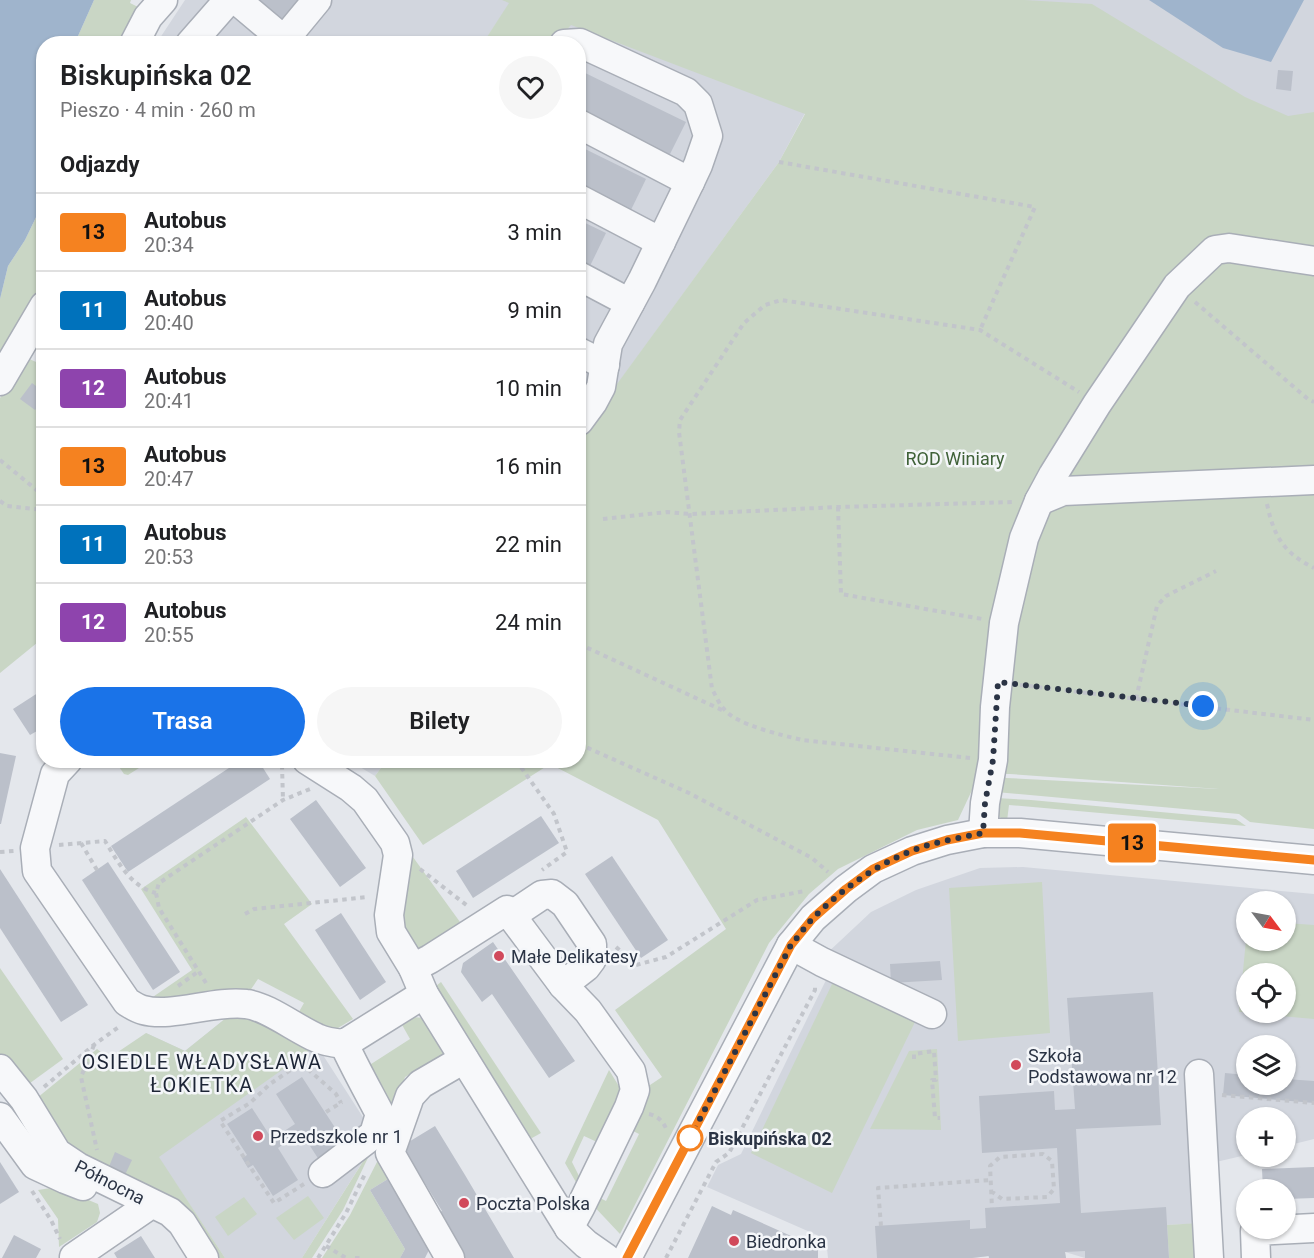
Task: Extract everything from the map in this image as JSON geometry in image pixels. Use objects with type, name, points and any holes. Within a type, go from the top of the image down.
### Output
[{"type":"street","points":[[140,36],[148,17],[163,0]]},
{"type":"street","points":[[197,36],[225,4],[232,0],[240,3],[279,36]]},
{"type":"street","points":[[287,36],[317,0]]},
{"type":"street","points":[[586,46],[687,92],[698,104],[708,136],[690,182],[608,344],[601,387],[586,412]]},
{"type":"street","points":[[586,128],[690,182]]},
{"type":"street","points":[[586,204],[661,242]]},
{"type":"street","points":[[983,833],[985,803],[993,760],[1004,623],[1024,538],[1039,501],[1053,475],[1097,404],[1177,286],[1215,250],[1229,248],[1314,261]]},
{"type":"street","points":[[586,280],[630,303]]},
{"type":"street","points":[[0,381],[36,320]]},
{"type":"street","points":[[586,356],[604,365]]},
{"type":"street","points":[[1039,501],[1063,491],[1314,480]]},
{"type":"street","points":[[60,768],[54,774],[35,848],[37,871],[127,1002],[150,1011],[237,1003],[256,1005],[318,1039],[344,1044],[424,994]]},
{"type":"street","points":[[310,768],[351,788],[365,800],[395,843],[398,855],[388,915],[391,932],[413,968],[424,994],[569,1228],[606,1258]]},
{"type":"street","points":[[627,1258],[803,952],[813,918],[873,869],[912,851],[947,840],[983,833],[1020,833],[1314,860]]},
{"type":"street","points":[[413,968],[542,895],[552,894],[566,904],[592,944],[592,959],[586,967],[562,985]]},
{"type":"street","points":[[501,918],[588,1011],[632,1071],[635,1090],[629,1107],[569,1228]]},
{"type":"street","points":[[803,952],[932,1014]]},
{"type":"street","points":[[322,1173],[374,1134],[380,1114],[356,1072],[344,1044]]},
{"type":"street","points":[[450,1258],[390,1154],[410,1096],[421,1084],[464,1059]]},
{"type":"street","name":"Północna","points":[[0,1069],[24,1099],[57,1153],[78,1167],[170,1212],[182,1223],[204,1258]]},
{"type":"street","points":[[1199,1074],[1209,1258]]},
{"type":"street","points":[[0,1117],[35,1165],[164,1218],[176,1230],[194,1258]]},
{"type":"street","points":[[74,1257],[144,1209]]},
{"type":"street","points":[[1256,1258],[1255,1231],[1314,1228]]},
{"type":"path","points":[[779,162],[1035,207],[980,330]]},
{"type":"path","points":[[1177,286],[1314,402]]},
{"type":"path","points":[[725,711],[712,689],[679,432],[680,420],[744,323],[765,304],[780,300],[980,330],[1097,404]]},
{"type":"path","points":[[0,460],[36,489]]},
{"type":"path","points":[[1262,482],[1271,523],[1280,542],[1297,559],[1314,568]]},
{"type":"path","points":[[0,501],[7,506],[36,509]]},
{"type":"path","points":[[603,519],[667,512],[690,514],[1039,501]]},
{"type":"path","points":[[838,507],[841,594],[1004,623]]},
{"type":"path","points":[[1136,699],[1157,606],[1166,596],[1216,571]]},
{"type":"path","points":[[586,648],[725,711],[744,723],[776,734],[802,740],[993,760]]},
{"type":"path","points":[[998,682],[1314,720]]},
{"type":"path","points":[[586,747],[688,793],[812,858],[846,889]]},
{"type":"path","points":[[282,768],[283,800]]},
{"type":"path","points":[[522,768],[554,814],[567,852],[542,871],[552,894]]},
{"type":"path","points":[[220,1004],[159,908],[156,893],[159,883],[283,800],[310,789]]},
{"type":"path","points":[[35,848],[105,841],[126,874],[148,891],[156,893]]},
{"type":"path","points":[[81,843],[97,870]]},
{"type":"path","points":[[398,855],[418,867],[463,903],[501,918]]},
{"type":"path","points":[[592,944],[617,947],[636,965],[666,957],[757,900],[813,890]]},
{"type":"path","points":[[245,914],[254,909],[372,897],[370,905]]},
{"type":"path","points":[[666,1258],[716,1162],[729,1153],[815,990],[803,952]]},
{"type":"path","points":[[95,1044],[81,1077],[104,1180]]},
{"type":"path","points":[[914,1059],[914,1054],[934,1051],[936,1080],[932,1080],[935,1118],[940,1118]]},
{"type":"path","points":[[322,1173],[274,1203],[220,1121],[250,1103],[270,1084],[301,1063],[336,1094],[341,1102]]},
{"type":"path","points":[[1220,1097],[1222,1095],[1314,1103]]},
{"type":"path","points":[[326,1112],[350,1096]]},
{"type":"path","points":[[629,1107],[654,1115],[661,1120],[668,1134]]},
{"type":"path","points":[[991,1191],[1002,1199],[1047,1197],[1054,1189],[1052,1161],[1043,1154],[1000,1157],[990,1166],[990,1180],[992,1208]]},
{"type":"path","points":[[318,1258],[346,1213],[366,1171]]},
{"type":"path","points":[[881,1226],[878,1188],[990,1180]]},
{"type":"path","points":[[32,1191],[51,1220],[65,1248],[74,1257]]},
{"type":"path","points":[[326,1246],[346,1258]]},
{"type":"path","points":[[355,1258],[363,1258]]},
{"type":"shaded area","points":[[185,0],[1314,0],[1314,197],[805,113],[779,162],[600,408],[586,409],[586,36],[562,36],[570,26],[510,3],[488,36],[161,36]]},
{"type":"shaded area","points":[[362,768],[381,768],[375,776]]},
{"type":"shaded area","name":"Szkoła Podstawowa nr 12","points":[[1023,867],[1282,891],[1236,891],[1236,951],[1296,951],[1296,892],[1314,894],[1314,1139],[1296,1144],[1296,1107],[1236,1107],[1236,1157],[1216,1162],[1207,1223],[1167,1225],[1169,1258],[1085,1258],[1065,1252],[1066,1258],[989,1258],[988,1256],[828,1258],[826,1239],[707,1187],[718,1165],[741,1154],[828,976],[824,956],[871,912],[916,890],[980,868]]},
{"type":"shaded area","name":"Przedszkole nr 1","points":[[231,1014],[321,1052],[377,1139],[302,1258],[225,1258],[151,1146],[146,1033],[185,1051]]},
{"type":"green space","points":[[94,0],[131,0],[130,3],[142,9],[127,36],[78,36]]},
{"type":"green space","name":"ROD Winiary","points":[[502,0],[1024,0],[1092,4],[1245,97],[1288,116],[1314,112],[1314,829],[1250,822],[1239,814],[996,792],[981,771],[958,820],[917,830],[838,869],[809,894],[769,943],[620,1234],[589,1201],[592,1194],[606,1201],[639,1134],[625,1127],[644,1089],[662,1077],[615,1010],[726,929],[658,820],[558,768],[586,768],[586,426],[779,162],[805,114],[571,25],[562,36],[488,36],[509,3]],"holes":[[[1000,774],[1010,774],[1219,789],[1006,778]]]},
{"type":"green space","points":[[36,217],[36,302],[0,366],[0,299],[8,266],[25,240]]},
{"type":"green space","points":[[27,358],[36,362],[36,644],[0,673],[0,398]]},
{"type":"green space","points":[[120,768],[139,768],[128,775],[124,774]]},
{"type":"green space","name":"ROD Winiary","points":[[381,768],[544,768],[423,845],[375,776]]},
{"type":"green space","points":[[996,798],[1236,819],[1246,826],[1009,805],[1007,821],[996,814]]},
{"type":"green space","points":[[246,817],[312,904],[284,924],[353,1019],[338,1028],[327,1030],[296,1017],[304,1003],[258,979],[245,998],[147,1001],[192,970],[141,889]]},
{"type":"green space","points":[[410,853],[460,922],[418,952],[401,919]]},
{"type":"green space","points":[[1042,882],[1050,1033],[958,1041],[949,888]]},
{"type":"green space","points":[[1296,924],[1314,925],[1314,1019],[1296,1017],[1296,963],[1244,963],[1245,951],[1296,951]]},
{"type":"green space","points":[[0,968],[63,1059],[26,1086],[19,1082],[0,1055]]},
{"type":"green space","points":[[441,982],[541,1133],[532,1138],[522,1134],[436,986]]},
{"type":"green space","points":[[833,982],[915,1022],[832,1193],[751,1153]]},
{"type":"green space","points":[[231,1014],[261,1019],[313,1048],[159,1157],[225,1258],[209,1258],[67,1156],[37,1098],[97,1049],[109,1058],[146,1033],[185,1051]]},
{"type":"green space","points":[[412,1017],[425,1018],[450,1051],[405,1077],[393,1112],[368,1066],[410,1039],[401,1023]]},
{"type":"green space","points":[[937,1049],[941,1130],[870,1129],[909,1051]]},
{"type":"green space","points":[[609,1070],[620,1088],[620,1096],[597,1142],[584,1136],[572,1162],[580,1178],[577,1184],[565,1163]]},
{"type":"green space","points":[[376,1141],[343,1210],[312,1258],[302,1258]]},
{"type":"green space","points":[[378,1160],[388,1179],[370,1190],[405,1249],[400,1258],[322,1258],[350,1215]]},
{"type":"green space","points":[[57,1187],[98,1204],[100,1213],[97,1222],[59,1247],[58,1219],[38,1190]]},
{"type":"green space","points":[[308,1196],[324,1218],[294,1240],[276,1218]]},
{"type":"green space","points":[[244,1197],[257,1214],[228,1236],[215,1217]]},
{"type":"green space","points":[[1199,1223],[1202,1258],[1169,1258],[1167,1225]]},
{"type":"water","points":[[0,0],[94,0],[78,36],[36,36],[36,217],[25,240],[8,266],[0,299]]},
{"type":"water","points":[[1149,0],[1304,0],[1271,62],[1223,48]]},
{"type":"building","points":[[257,0],[299,0],[282,21]]},
{"type":"building","points":[[1278,70],[1293,71],[1291,91],[1276,89]]},
{"type":"building","points":[[586,73],[686,122],[669,156],[586,115]]},
{"type":"building","points":[[586,149],[646,179],[629,214],[586,193]]},
{"type":"building","points":[[586,223],[606,233],[590,266],[586,264]]},
{"type":"building","points":[[32,383],[36,386],[35,410],[20,399]]},
{"type":"building","points":[[36,694],[36,732],[30,735],[13,709]]},
{"type":"building","points":[[0,753],[16,756],[1,824],[0,824]]},
{"type":"building","points":[[229,768],[263,768],[270,779],[128,872],[111,846]]},
{"type":"building","points":[[316,800],[366,868],[340,887],[290,819]]},
{"type":"building","points":[[541,816],[559,843],[473,898],[456,871]]},
{"type":"building","points":[[612,856],[668,940],[641,958],[585,874]]},
{"type":"building","points":[[108,862],[180,972],[153,990],[82,880]]},
{"type":"building","points":[[0,869],[88,1005],[61,1022],[0,928]]},
{"type":"building","points":[[341,913],[386,982],[360,1000],[315,930]]},
{"type":"building","points":[[493,942],[575,1061],[549,1078],[492,994],[482,1002],[461,972],[463,963]]},
{"type":"building","points":[[940,961],[942,980],[891,983],[890,964]]},
{"type":"building","points":[[1153,992],[1161,1125],[1076,1129],[1081,1213],[1166,1207],[1169,1258],[1085,1258],[1085,1251],[1065,1252],[1066,1258],[989,1258],[989,1256],[877,1258],[875,1226],[970,1220],[970,1229],[986,1228],[985,1208],[1060,1203],[1057,1148],[982,1153],[979,1096],[1054,1091],[1055,1110],[1075,1109],[1067,998]]},
{"type":"building","points":[[1225,1073],[1236,1074],[1236,1095],[1296,1095],[1296,1080],[1314,1081],[1314,1103],[1223,1095]]},
{"type":"building","points":[[302,1077],[347,1146],[321,1163],[301,1132],[278,1148],[298,1180],[273,1196],[253,1165],[248,1168],[242,1158],[247,1155],[227,1124],[252,1108],[272,1139],[295,1124],[276,1094]]},
{"type":"building","points":[[435,1126],[514,1258],[464,1258],[438,1213],[442,1211],[402,1146]]},
{"type":"building","points":[[115,1152],[132,1160],[124,1177],[108,1169]]},
{"type":"building","points":[[0,1162],[19,1192],[0,1204]]},
{"type":"building","points":[[1314,1167],[1314,1198],[1296,1199],[1296,1179],[1262,1179],[1262,1169]]},
{"type":"building","points":[[388,1179],[429,1250],[425,1258],[400,1258],[405,1249],[370,1190]]},
{"type":"building","points":[[712,1206],[731,1215],[733,1210],[818,1248],[818,1258],[688,1258]]},
{"type":"building","points":[[14,1235],[41,1249],[36,1258],[2,1258]]},
{"type":"building","points":[[141,1236],[155,1258],[117,1258],[114,1253]]},
{"type":"bus line","name":"13","points":[[627,1258],[791,945],[813,918],[873,869],[912,851],[947,840],[983,833],[1020,833],[1314,860]]},
{"type":"place","name":"Małe Delikatesy","points":[[499,956]]},
{"type":"place","name":"Szkoła Podstawowa nr 12","points":[[1016,1065]]},
{"type":"place","name":"Przedszkole nr 1","points":[[258,1136]]},
{"type":"place","name":"Biskupińska 02","points":[[690,1138]]},
{"type":"place","name":"Poczta Polska","points":[[464,1203]]},
{"type":"place","name":"Biedronka","points":[[734,1241]]},
{"type":"district","name":"OSIEDLE WŁADYSŁAWA ŁOKIETKA","points":[[202,1074]]},
{"type":"route","points":[[690,1138],[791,945],[813,918],[873,869],[912,851],[947,840],[983,833],[985,803],[993,760],[998,682],[1203,706]]}]
